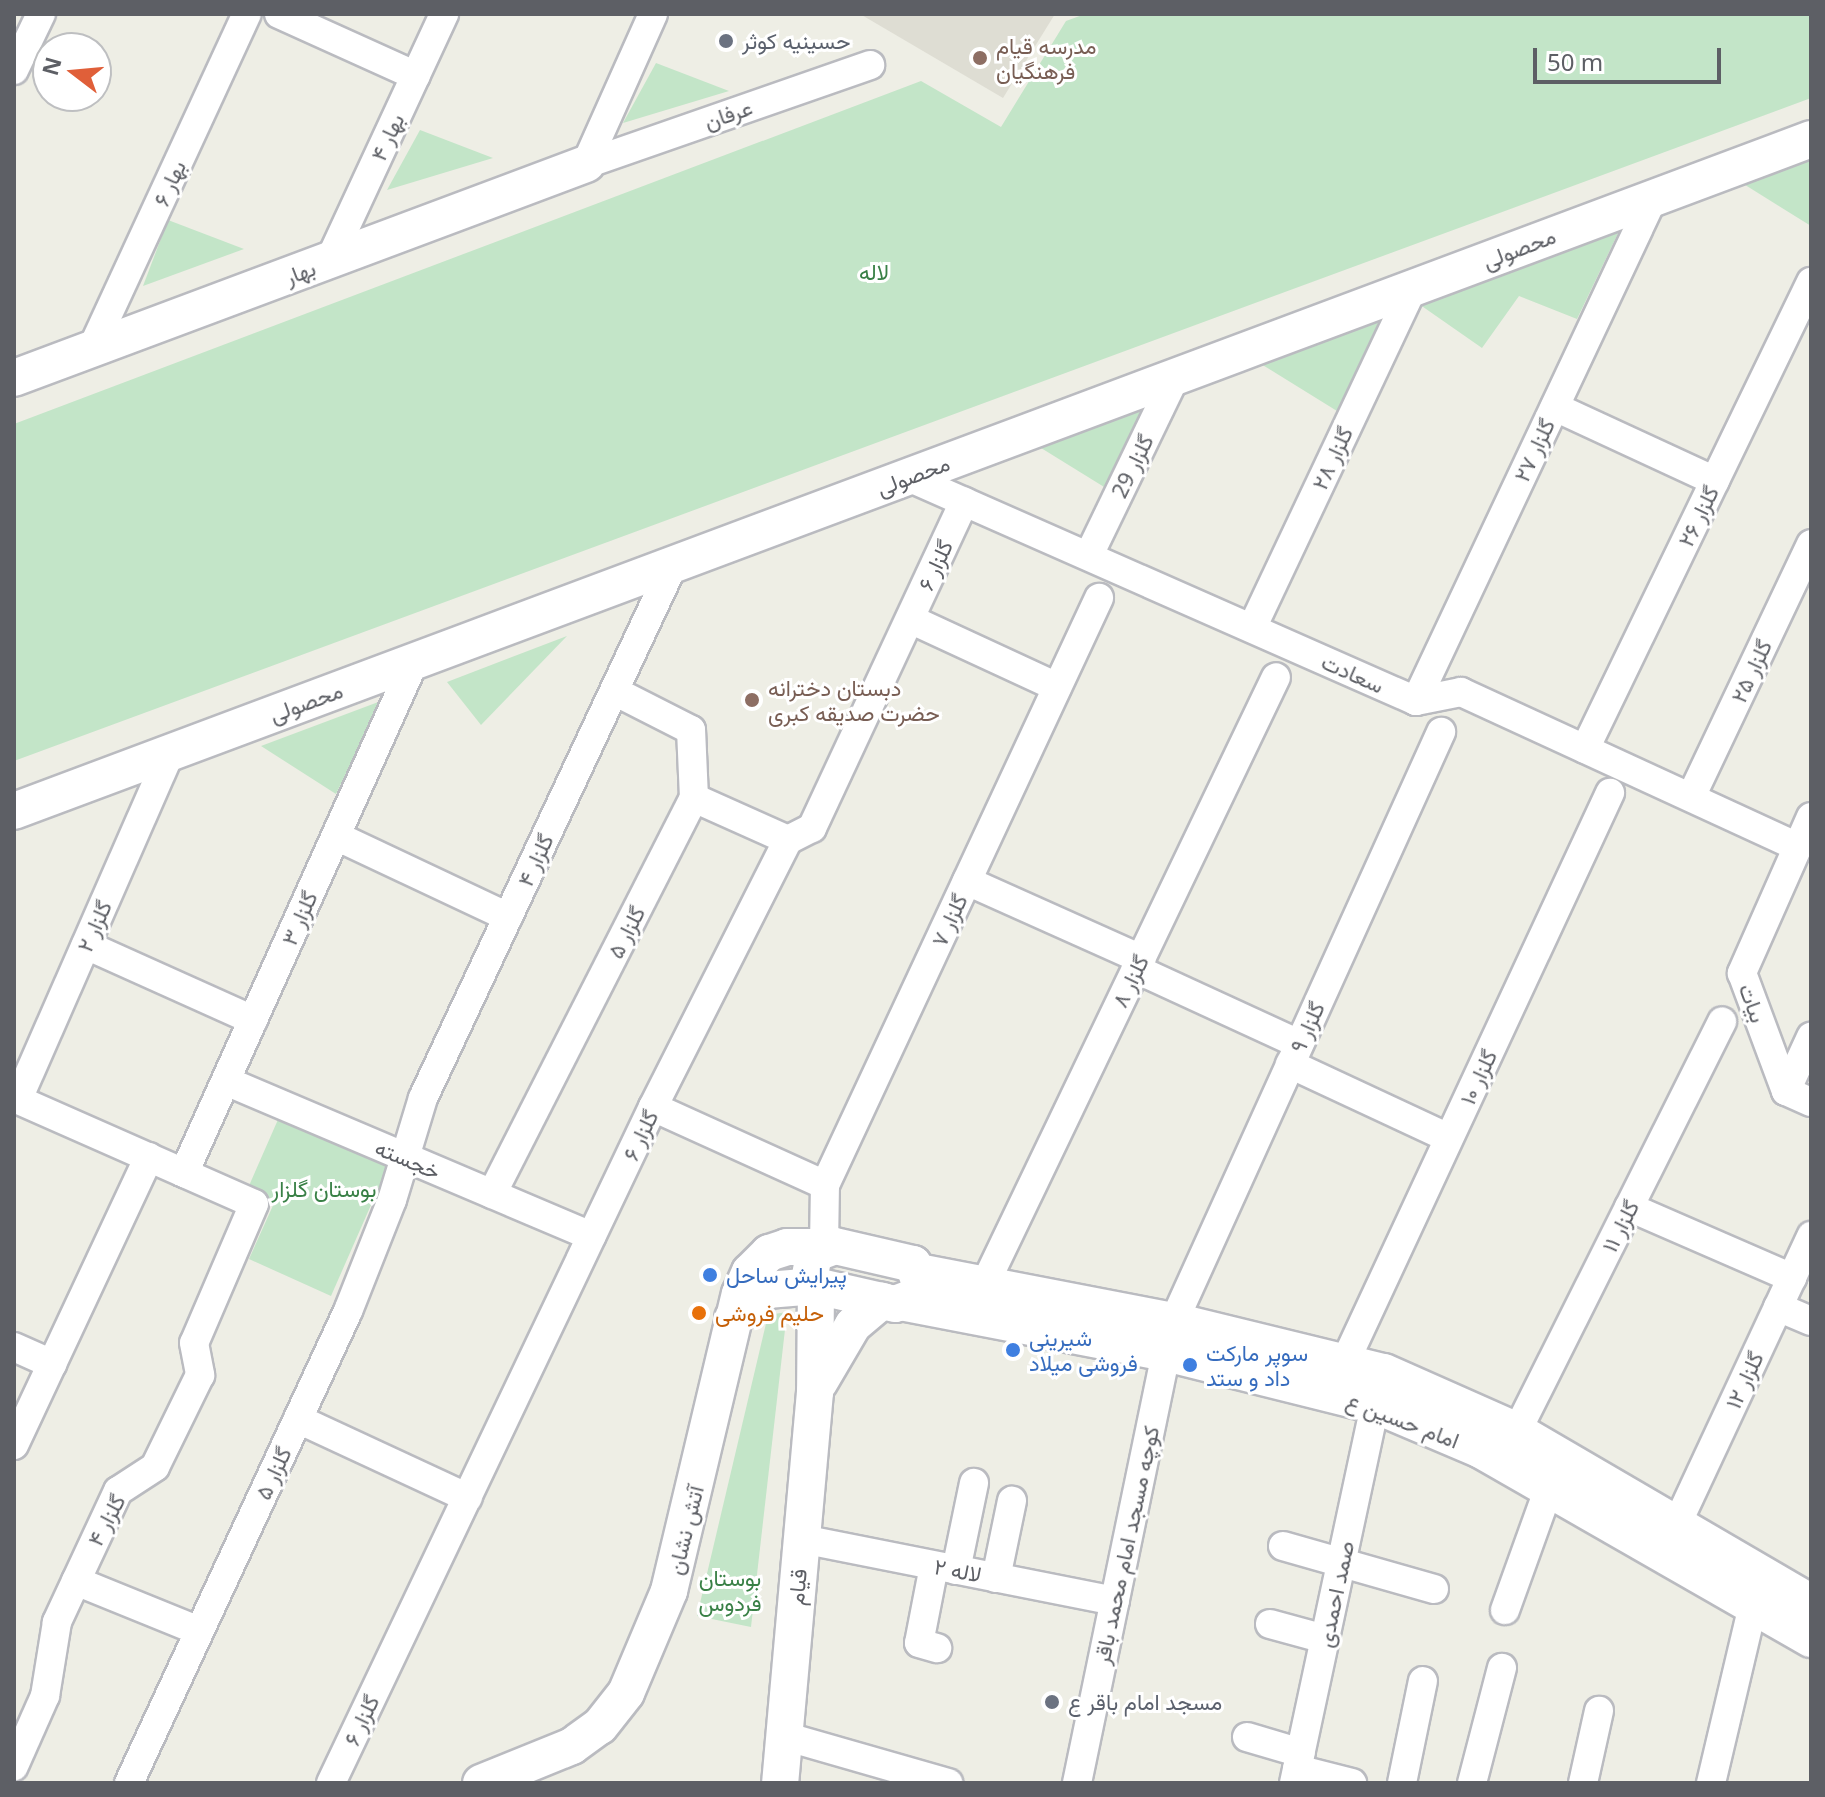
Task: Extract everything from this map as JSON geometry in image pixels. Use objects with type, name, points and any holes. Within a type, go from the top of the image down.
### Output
[{"type":"street","points":[[14,70],[41,14]]},
{"type":"street","name":"بهار ۶","points":[[91,351],[247,14]]},
{"type":"street","points":[[279,14],[416,76]]},
{"type":"street","name":"بهار ۴","points":[[330,260],[444,14]]},
{"type":"street","points":[[586,164],[653,14]]},
{"type":"street","name":"عرفان","points":[[586,164],[870,65]]},
{"type":"street","name":"محصولی","points":[[14,811],[1811,139]]},
{"type":"street","name":"بهار","points":[[14,378],[586,164]]},
{"type":"street","name":"گلزار ۲۷","points":[[1416,701],[1653,198]]},
{"type":"street","name":"گلزار ۲۶","points":[[1585,749],[1811,282]]},
{"type":"street","name":"گلزار ۲۸","points":[[1252,628],[1412,289]]},
{"type":"street","name":"گلزار 29","points":[[1089,555],[1175,377]]},
{"type":"street","points":[[1555,407],[1715,481]]},
{"type":"street","name":"سعادت","points":[[908,477],[1416,701]]},
{"type":"street","name":"گلزار ۶","points":[[331,1783],[653,1107],[788,840],[812,828],[964,502]]},
{"type":"street","name":"گلزار ۲۵","points":[[1691,797],[1811,544]]},
{"type":"street","name":"گلزار ۴","points":[[404,1157],[423,1098],[673,565]]},
{"type":"street","name":"گلزار ۷","points":[[824,1247],[825,1185],[1099,598]]},
{"type":"street","points":[[910,619],[1057,687]]},
{"type":"street","name":"گلزار ۳","points":[[184,1173],[414,662]]},
{"type":"street","name":"گلزار ۸","points":[[984,1286],[1276,677]]},
{"type":"street","points":[[614,691],[691,730],[694,798],[788,840]]},
{"type":"street","points":[[1416,701],[1461,692],[1798,847]]},
{"type":"street","name":"گلزار ۹","points":[[1170,1337],[1441,732]]},
{"type":"street","name":"گلزار ۲","points":[[16,1098],[170,753]]},
{"type":"street","name":"گلزار ۱۰","points":[[1345,1362],[1610,793]]},
{"type":"street","name":"گلزار ۵","points":[[492,1194],[694,798]]},
{"type":"street","name":"بیات","points":[[1798,1097],[1742,973],[1811,817]]},
{"type":"street","points":[[336,836],[508,917]]},
{"type":"street","points":[[967,881],[1138,964],[1449,1138]]},
{"type":"street","points":[[86,945],[253,1020]]},
{"type":"street","name":"گلزار ۱۱","points":[[1517,1431],[1722,1021]]},
{"type":"street","points":[[1798,1097],[1811,1037]]},
{"type":"street","name":"خجسته","points":[[226,1081],[591,1236]]},
{"type":"street","points":[[16,1098],[184,1173]]},
{"type":"street","points":[[653,1107],[825,1185]]},
{"type":"street","points":[[14,1445],[149,1157]]},
{"type":"street","name":"گلزار ۵","points":[[129,1783],[298,1419],[376,1242],[404,1157]]},
{"type":"street","name":"گلزار ۴","points":[[14,1766],[45,1696],[57,1622],[118,1491],[155,1467],[200,1375],[194,1343],[254,1204],[184,1173]]},
{"type":"street","points":[[1629,1207],[1792,1278]]},
{"type":"street","name":"گلزار ۱۲","points":[[1677,1524],[1811,1236]]},
{"type":"street","name":"آتش نشان","points":[[481,1783],[572,1746],[600,1726],[626,1693],[669,1591],[733,1318],[750,1272],[769,1253],[787,1247],[824,1247],[904,1260],[902,1292]]},
{"type":"street","name":"قیام","points":[[780,1783],[815,1392],[816,1286],[809,1264],[824,1247]]},
{"type":"street","points":[[733,1318],[767,1290],[816,1286],[902,1292]]},
{"type":"street","name":"امام حسین ع","points":[[902,1292],[984,1286],[1170,1337],[1375,1405],[1481,1450],[1811,1639]]},
{"type":"street","name":"امام حسین ع","points":[[902,1292],[1170,1337],[1345,1362],[1384,1372],[1517,1431],[1811,1603]]},
{"type":"street","name":"قیام","points":[[815,1392],[834,1349],[902,1292]]},
{"type":"street","points":[[1778,1307],[1811,1321]]},
{"type":"street","name":"کوچه مسجد امام محمد باقر","points":[[1077,1783],[1170,1337]]},
{"type":"street","points":[[14,1347],[52,1364]]},
{"type":"street","name":"صمد احمدی","points":[[1297,1768],[1375,1405]]},
{"type":"street","points":[[298,1419],[468,1498]]},
{"type":"street","points":[[937,1648],[919,1643],[974,1483]]},
{"type":"street","points":[[1505,1610],[1549,1488]]},
{"type":"street","points":[[996,1578],[1012,1501]]},
{"type":"street","name":"لاله ۲","points":[[802,1539],[1115,1601]]},
{"type":"street","points":[[1283,1546],[1434,1589]]},
{"type":"street","points":[[76,1581],[199,1631]]},
{"type":"street","points":[[1711,1783],[1753,1606]]},
{"type":"street","points":[[1270,1624],[1325,1639]]},
{"type":"street","points":[[1472,1783],[1502,1668]]},
{"type":"street","points":[[1402,1783],[1423,1681]]},
{"type":"street","points":[[1583,1783],[1599,1711]]},
{"type":"street","points":[[784,1736],[948,1783]]},
{"type":"street","points":[[1247,1737],[1297,1768],[1352,1783]]},
{"type":"shaded area","name":"مدرسه قیام فرهنگیان","points":[[860,14],[1055,14],[1003,98]]},
{"type":"green space","name":"لاله","points":[[1085,14],[1811,14],[1811,98],[14,761],[14,424],[921,81],[1001,127],[1066,21]]},
{"type":"green space","points":[[656,63],[729,91],[623,123]]},
{"type":"green space","points":[[420,130],[493,158],[387,190]]},
{"type":"green space","points":[[1811,157],[1811,226],[1742,183]]},
{"type":"green space","points":[[168,220],[244,249],[143,286]]},
{"type":"green space","points":[[1621,227],[1577,319],[1519,296],[1482,348],[1416,302]]},
{"type":"green space","points":[[1381,319],[1337,411],[1261,364]]},
{"type":"green space","points":[[1153,398],[1109,490],[1033,443]]},
{"type":"green space","points":[[567,636],[481,725],[447,682]]},
{"type":"green space","points":[[381,701],[336,794],[261,746]]},
{"type":"green space","name":"بوستان گلزار","points":[[280,1115],[389,1164],[331,1296],[249,1259],[275,1201],[248,1188]]},
{"type":"green space","name":"بوستان فردوس","points":[[787,1312],[751,1627],[697,1616],[768,1315]]},
{"type":"place","name":"حسینیه کوثر","points":[[726,41]]},
{"type":"place","name":"مدرسه قیام فرهنگیان","points":[[980,58]]},
{"type":"place","name":"دبستان دخترانه حضرت صدیقه کبری","points":[[752,700]]},
{"type":"place","name":"پیرایش ساحل","points":[[710,1275]]},
{"type":"place","name":"حلیم فروشی","points":[[699,1313]]},
{"type":"place","name":"شیرینی فروشی میلاد","points":[[1013,1350]]},
{"type":"place","name":"سوپر مارکت داد و ستد","points":[[1190,1365]]},
{"type":"place","name":"مسجد امام باقر ع","points":[[1052,1702]]}]
